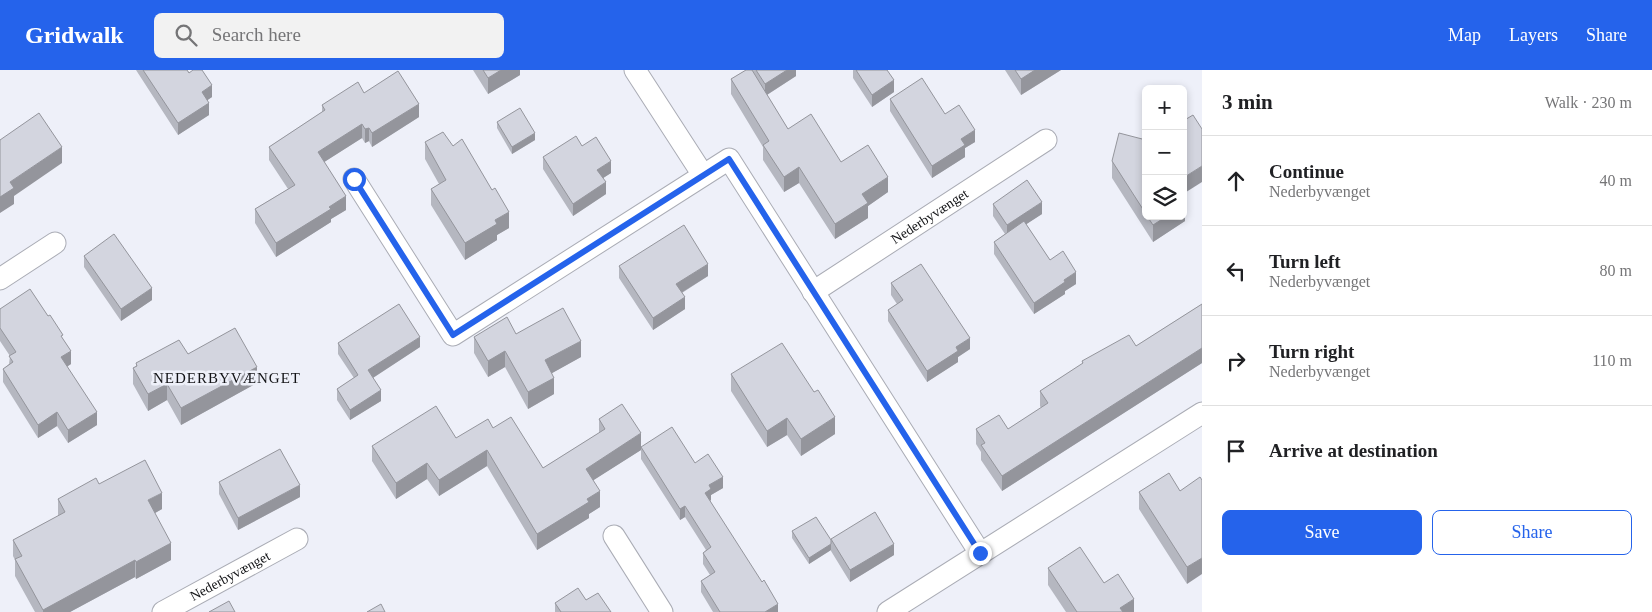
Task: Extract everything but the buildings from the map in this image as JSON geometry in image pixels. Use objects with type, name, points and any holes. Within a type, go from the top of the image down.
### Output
[{"type":"street","points":[[635,70],[703,175]]},
{"type":"street","name":"Nederbyvænget","points":[[813,292],[1046,140]]},
{"type":"street","points":[[354,179],[453,335],[729,159],[980,553]]},
{"type":"street","points":[[0,279],[55,243]]},
{"type":"street","points":[[888,612],[1202,413]]},
{"type":"street","points":[[614,536],[662,612]]},
{"type":"street","name":"Nederbyvænget","points":[[163,612],[297,539]]},
{"type":"district","name":"NEDERBYVÆNGET","points":[[227,378]]},
{"type":"route","points":[[354,179],[453,335],[729,159],[980,553]]}]
